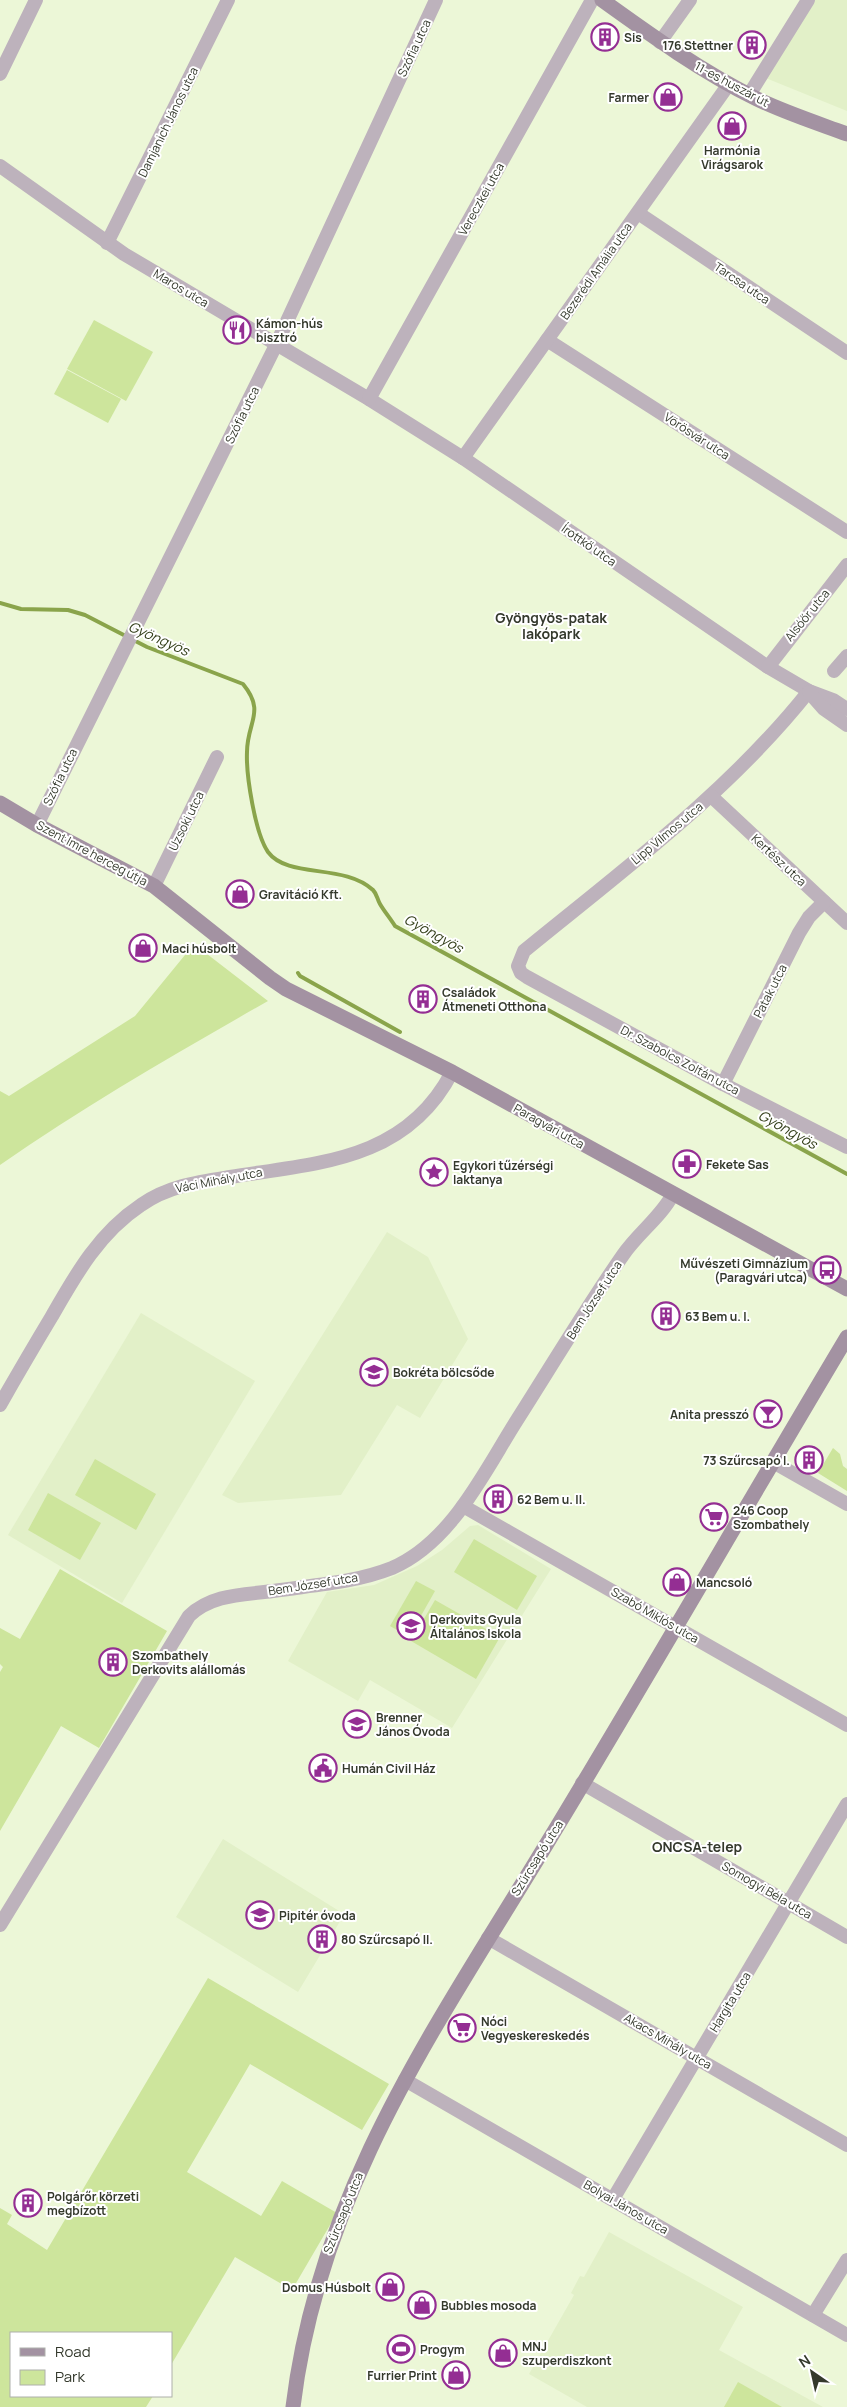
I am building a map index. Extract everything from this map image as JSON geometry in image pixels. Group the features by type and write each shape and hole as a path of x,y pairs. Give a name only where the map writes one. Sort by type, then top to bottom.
{"street":[{"path":"0,74 36,0"},
{"name":"Damjanich János utca","path":"107,243 228,0"},
{"name":"Szófia utca","path":"37,825 276,345 436,0"},
{"name":"Vereczkei utca","path":"369,399 592,0"},
{"name":"11-es huszár út","path":"602,0 660,42 729,84 750,95 847,134"},
{"path":"660,42 690,0"},
{"path":"750,95 808,0"},
{"name":"Bezerédi Amália utca","path":"463,458 729,84"},
{"name":"Maros utca","path":"0,166 107,243 369,399"},
{"name":"Tarcsa utca","path":"638,213 847,353"},
{"name":"Vörösvár utca","path":"547,340 847,532"},
{"name":"Írottkő utca","path":"369,399 463,458 768,667 808,691"},
{"name":"Alsóőr utca","path":"768,667 847,565"},
{"path":"834,671 847,656"},
{"path":"808,691 847,708"},
{"path":"808,691 824,709 847,725"},
{"name":"Lipp Vilmos utca","path":"518,966 524,952 711,796 792,713 808,691"},
{"name":"Uzsoki utca","path":"154,886 218,757"},
{"name":"Kertész utca","path":"711,796 847,923"},
{"name":"Szent Imre herceg útja","path":"0,803 37,825 154,886 251,964"},
{"name":"Patak utca","path":"723,1084 799,933 809,917 824,902"},
{"name":"Paragvári utca","path":"251,964 286,989 452,1072 847,1289"},
{"name":"Dr. Szabolcs Zoltán utca","path":"518,966 527,978 723,1084 847,1147"},
{"name":"Váci Mihály utca","path":"0,1405 82,1264 109,1231 125,1216 159,1194 188,1184 314,1164 363,1151 387,1141 408,1128 426,1112 441,1094 452,1072"},
{"name":"Bem József utca","path":"0,1925 180,1630 195,1610 204,1604 224,1597 349,1580 392,1568 422,1549 450,1522 463,1506 623,1254 665,1207 673,1194"},
{"name":"Szűrcsapó utca","path":"293,2407 308,2320 326,2256 366,2156 406,2080 488,1938 847,1337"},
{"path":"773,1462 847,1504"},
{"name":"Szabó Miklós utca","path":"463,1506 847,1725"},
{"name":"Somogyi Béla utca","path":"582,1783 847,1937"},
{"name":"Hargita utca","path":"612,2199 847,1804"},
{"name":"Akacs Mihály utca","path":"488,1938 847,2145"},
{"name":"Bolyai János utca","path":"406,2080 847,2335"},
{"path":"813,2315 847,2260"}],"shaded area":[{"path":"804,0 847,0 847,111 758,75"},
{"name":"Bokréta bölcsőde","path":"387,1232 428,1257 468,1339 420,1418 397,1405 341,1495 238,1503 222,1495"},
{"path":"141,1313 255,1381 122,1603 8,1535"},
{"name":"Derkovits Gyula Általános Iskola","path":"478,1525 551,1569 452,1728 370,1680 358,1701 288,1661 327,1592 374,1585 417,1566 442,1550 470,1526"},
{"name":"Pipitér óvoda","path":"223,1839 344,1914 331,1937 319,1931 314,1940 325,1947 298,1992 176,1917"},
{"path":"609,2232 743,2307 719,2350 823,2407 587,2407 529,2374 574,2295 571,2293 580,2276 584,2277"}],"green space":[{"path":"94,320 153,352 126,401 67,369"},
{"path":"67,370 121,399 108,423 54,394"},
{"path":"194,944 268,1001 99,1100 0,1165 0,1091 9,1096 135,1016"},
{"path":"833,1448 840,1454 843,1466 847,1469 847,1491 818,1473"},
{"path":"95,1459 156,1494 136,1530 75,1495"},
{"path":"48,1493 101,1523 80,1560 28,1530"},
{"path":"474,1539 537,1576 517,1610 454,1572"},
{"path":"60,1569 167,1631 99,1748 61,1726 0,1831 0,1672 3,1667 0,1664 0,1628 20,1639"},
{"path":"416,1581 435,1591 409,1637 390,1626"},
{"path":"435,1600 500,1637 476,1679 411,1641"},
{"path":"208,1978 389,2084 362,2130 250,2064 187,2172 261,2216 282,2181 337,2213 292,2290 235,2257 172,2363 172,2332 10,2332 10,2397 152,2397 146,2407 0,2407 0,2208 12,2215 7,2224 47,2250"},
{"path":"738,2382 782,2407 724,2407"}],"waterway":[{"name":"Gyöngyös","path":"0,603 21,609 68,610 85,615 147,647 243,684 250,694 254,710 247,752 252,804 263,843 268,852 277,860 289,866 347,876 361,882 373,890 395,926 847,1174"},
{"path":"298,973 300,976 400,1032"}],"place":[{"name":"Sis","path":"605,37"},
{"name":"176 Stettner","path":"752,45"},
{"name":"Farmer","path":"668,97"},
{"name":"Harmónia Virágsarok","path":"732,126"},
{"name":"Kámon-hús bisztró","path":"237,330"},
{"name":"Gravitáció Kft.","path":"240,894"},
{"name":"Maci húsbolt","path":"143,948"},
{"name":"Családok Átmeneti Otthona","path":"423,999"},
{"name":"Fekete Sas","path":"687,1164"},
{"name":"Egykori tűzérségi laktanya","path":"434,1172"},
{"name":"Művészeti Gimnázium (Paragvári utca)","path":"827,1270"},
{"name":"63 Bem u. I.","path":"666,1316"},
{"name":"Bokréta bölcsőde","path":"374,1372"},
{"name":"Anita presszó","path":"768,1414"},
{"name":"73 Szűrcsapó I.","path":"809,1460"},
{"name":"62 Bem u. II.","path":"498,1499"},
{"name":"246 Coop Szombathely","path":"714,1517"},
{"name":"Mancsoló","path":"677,1582"},
{"name":"Derkovits Gyula Általános Iskola","path":"411,1626"},
{"name":"Szombathely Derkovits alállomás","path":"113,1662"},
{"name":"Brenner János Óvoda","path":"357,1724"},
{"name":"Humán Civil Ház","path":"323,1768"},
{"name":"Pipitér óvoda","path":"260,1915"},
{"name":"80 Szűrcsapó II.","path":"322,1939"},
{"name":"Nóci Vegyeskereskedés","path":"462,2028"},
{"name":"Polgárőr körzeti megbízott","path":"28,2203"},
{"name":"Domus Húsbolt","path":"390,2287"},
{"name":"Bubbles mosoda","path":"422,2305"},
{"name":"Progym","path":"401,2349"},
{"name":"MNJ szuperdiszkont","path":"503,2353"},
{"name":"Furrier Print","path":"456,2375"}],"district":[{"name":"Gyöngyös-patak lakópark","path":"551,626"},
{"name":"ONCSA-telep","path":"697,1846"}]}
